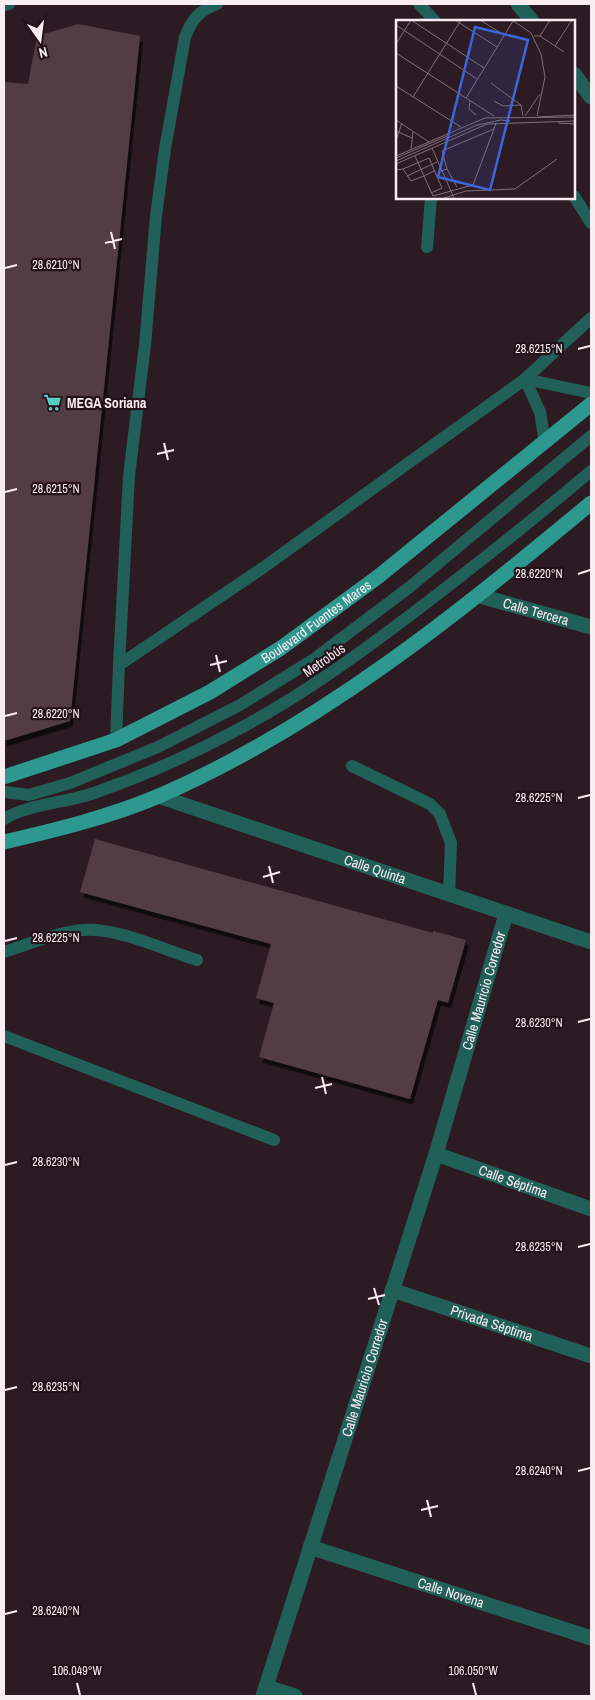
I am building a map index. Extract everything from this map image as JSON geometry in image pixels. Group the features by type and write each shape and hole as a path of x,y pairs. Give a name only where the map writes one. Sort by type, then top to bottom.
{"main road":[{"name":"Boulevard Fuentes Mares","path":"4,777 116,740 210,692 281,648 379,576 591,404"},
{"path":"4,842 84,823 158,796 242,756 297,724 353,687 480,596 591,503"}],"street":[{"path":"518,4 531,20"},
{"path":"575,75 591,97"},
{"name":"Calle Tercera","path":"480,596 591,627"},
{"name":"Calle Quinta","path":"158,796 449,896 591,942"},
{"name":"Calle Mauricio Corredor","path":"264,1692 436,1154 506,914"},
{"name":"Calle Séptima","path":"436,1154 591,1209"},
{"name":"Privada Séptima","path":"392,1290 591,1356"},
{"name":"Calle Novena","path":"310,1547 591,1638"},
{"path":"264,1692 295,1696"}],"lane":[{"path":"4,5 9,4"},
{"path":"116,740 129,476 145,345 156,216 165,149 185,37 191,22 201,10 217,4"},
{"path":"419,4 434,20"},
{"path":"575,198 591,223"},
{"path":"428,247 431,199"},
{"path":"119,665 264,567 525,379 591,318"},
{"path":"525,379 591,393"},
{"path":"525,379 540,412 545,442"},
{"path":"4,792 29,795 70,783 158,747 248,700 314,659 411,586 591,436"},
{"name":"Metrobús","path":"4,819 37,808 92,794 166,765 236,730 301,694 368,648 591,472"},
{"path":"352,766 430,804 440,814 450,843 449,896"},
{"path":"4,952 59,934 82,930 109,931 196,960"},
{"path":"4,1036 274,1140"}],"building":[{"name":"MEGA Soriana","path":"78,24 140,36 70,721 4,741 4,82 28,84 37,36"},
{"path":"95,839 433,933 433,931 466,940 448,1003 438,1000 410,1099 259,1057 274,1003 256,998 271,944 80,892"}],"place":[{"name":"MEGA Soriana","path":"53,403"}]}
